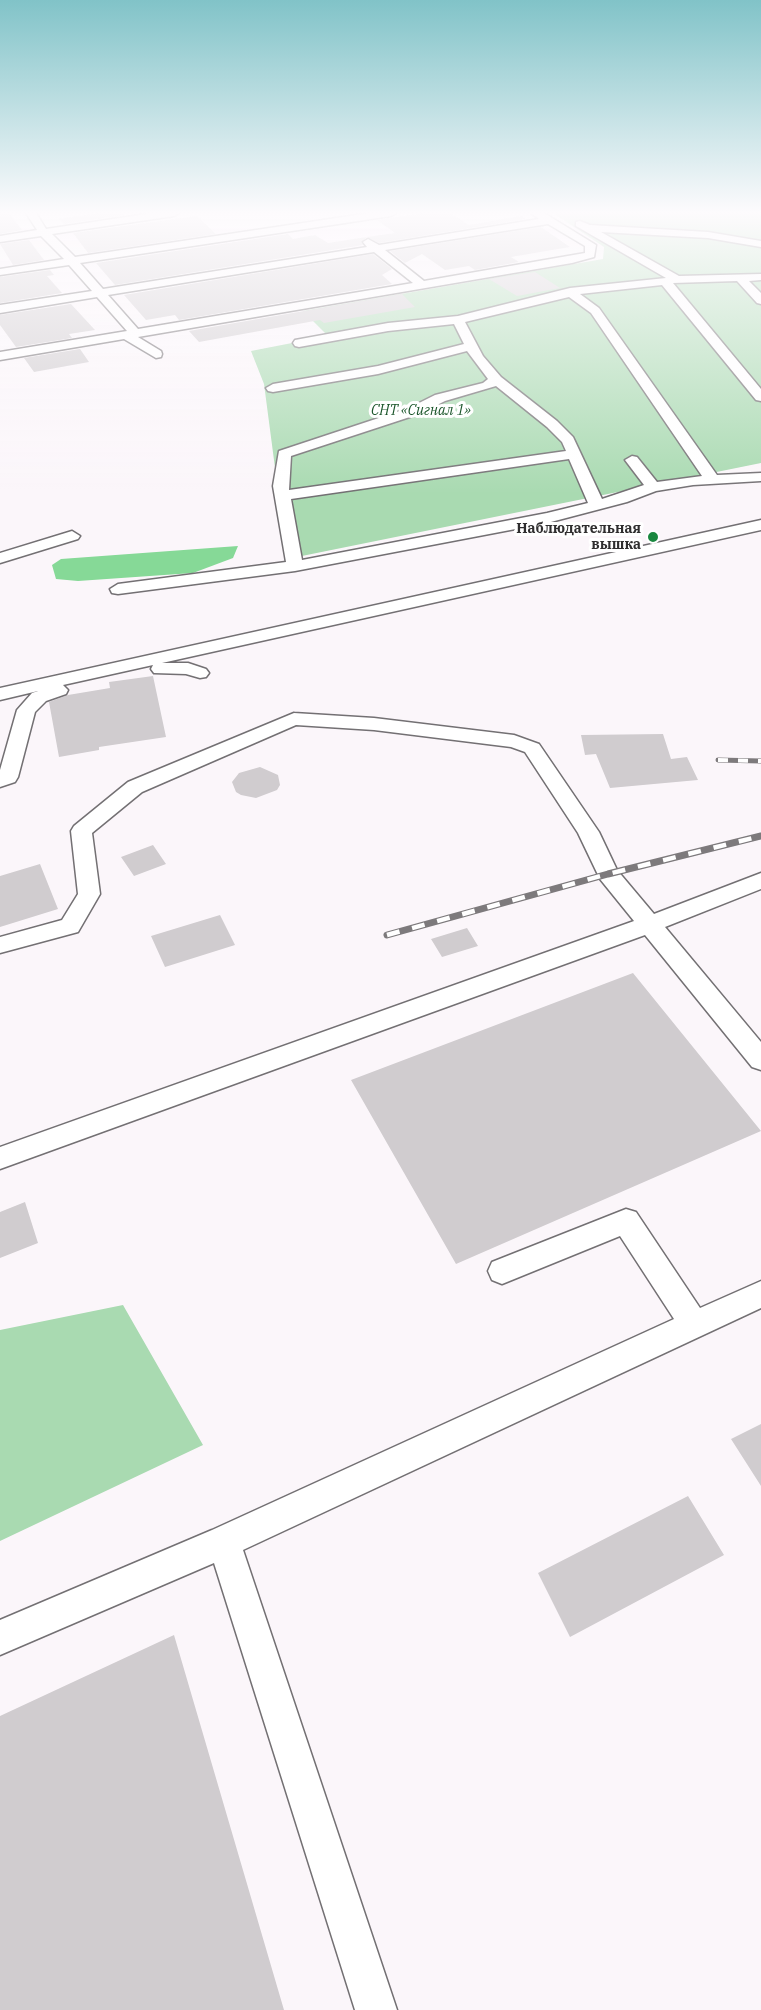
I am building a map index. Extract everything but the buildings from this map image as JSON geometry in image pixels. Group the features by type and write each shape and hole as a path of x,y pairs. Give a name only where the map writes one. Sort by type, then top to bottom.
{"street":[{"path":"110,307 131,334 156,354"},
{"path":"0,356 293,307"},
{"path":"299,343 388,327 458,320 511,307"},
{"path":"589,307 595,311 673,426 703,463 712,480"},
{"path":"685,307 761,397"},
{"path":"458,320 471,346 496,380 568,440 597,505"},
{"path":"273,388 378,370 471,346"},
{"path":"295,566 281,486 284,454 414,411 440,398 488,386 496,380"},
{"path":"282,496 574,454"},
{"path":"632,460 653,487"},
{"path":"118,589 295,566 547,518 653,487 693,481 761,477"},
{"path":"0,694 761,525"},
{"path":"0,558 72,536"},
{"path":"0,781 8,777 26,710 39,697 74,686 168,667 188,668 200,673"},
{"path":"0,945 70,926 89,894 81,831 135,787 294,719 386,725 514,741 532,748 588,832 608,874 761,1060"},
{"path":"0,1158 648,925 761,881"},
{"path":"502,1271 626,1221 694,1324"},
{"path":"0,1638 224,1542 761,1294"},
{"path":"224,1542 376,2010"}],"green space":[{"name":"СНТ «Сигнал 1»","path":"327,307 761,307 761,463 287,559 264,384 251,351 328,336 303,311"},
{"path":"123,1305 203,1445 0,1541 0,1330"}],"shaded area":[{"path":"238,546 233,558 193,573 78,581 56,579 52,565 61,559"}],"railway":[{"path":"718,760 761,761"},
{"path":"387,935 608,874 761,836"}],"place":[{"name":"Наблюдательная вышка","path":"653,537"}]}
